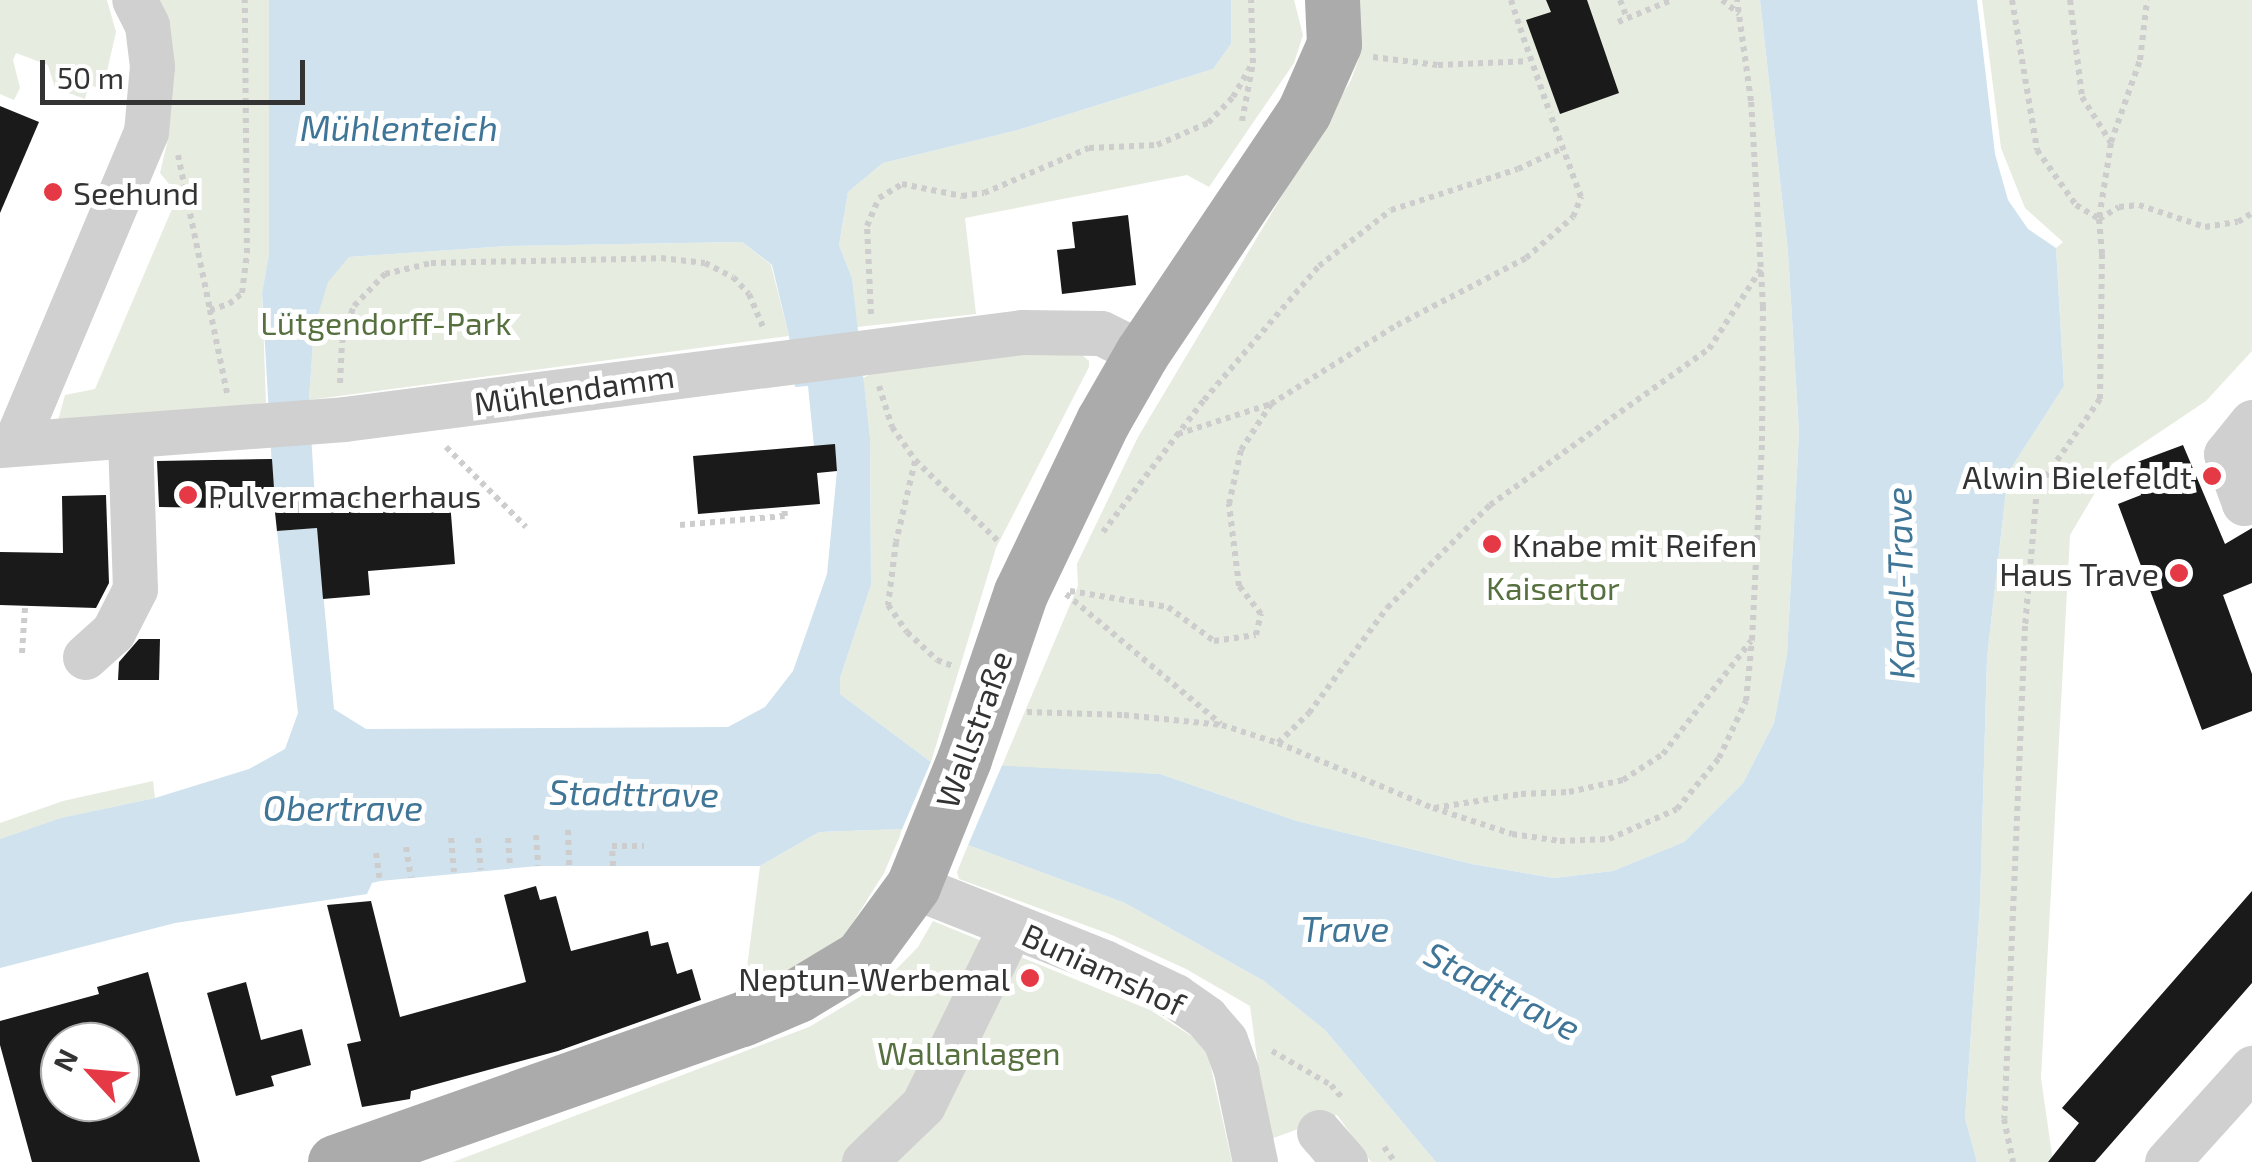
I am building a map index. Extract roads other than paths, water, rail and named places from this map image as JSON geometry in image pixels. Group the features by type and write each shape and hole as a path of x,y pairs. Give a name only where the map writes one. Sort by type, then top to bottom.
{"main road":[{"name":"Wallstraße","path":"336,1162 635,1058 798,995 861,958 922,865 1022,592 1102,422 1142,354 1304,112 1334,44 1332,0"}],"street":[{"path":"8,443 146,132 152,66 146,26 134,0"},
{"name":"Mühlendamm","path":"8,443 130,438 330,420 866,349 1080,330 1101,333 1142,354"},
{"path":"2252,422 2226,454 2244,503 2252,494"},
{"path":"85,657 114,632 135,589 130,438"},
{"name":"Buniamshof","path":"922,865 1010,926 1104,962 1175,996 1206,1018 1224,1040 1236,1071 1255,1162"},
{"path":"864,1162 923,1106 1010,926"},
{"path":"2167,1162 2252,1068"}],"water":[{"path":"269,0 1231,0 1231,44 1213,69 1018,130 883,163 848,192 839,245 852,278 870,437 871,585 840,678 840,694 931,762 1160,774 1297,821 1472,864 1554,878 1613,871 1684,842 1743,783 1774,723 1787,654 1799,433 1788,252 1760,0 1977,0 1995,154 2008,200 2028,229 2056,248 2064,386 2008,473 1987,658 1980,904 1965,1118 1977,1162 1436,1162 1325,1030 1264,981 1125,903 968,845 903,829 819,832 760,866 538,866 380,881 372,883 367,894 175,923 0,968 0,839 61,818 155,798 249,769 285,749 298,713 277,531 317,528 334,709 366,729 728,727 765,707 793,671 827,574 837,471 835,445 814,446 808,386 795,387 789,336 772,265 742,242 508,246 349,257 328,282 314,328 309,400 315,500 274,503 262,293 269,255"}],"place":[{"name":"Seehund","path":"53,192"},
{"name":"Alwin Bielefeldt","path":"2212,476"},
{"name":"Pulvermacherhaus","path":"188,495"},
{"name":"Knabe mit Reifen","path":"1492,544"},
{"name":"Haus Trave","path":"2179,573"},
{"name":"Neptun-Werbemal","path":"1030,978"}],"water label":[{"name":"Mühlenteich","path":"399,127"},
{"name":"Kanal-Trave","path":"1899,583"},
{"name":"Stadttrave","path":"634,792"},
{"name":"Obertrave","path":"343,807"},
{"name":"Trave","path":"1345,928"},
{"name":"Stadttrave","path":"1503,990"}],"park label":[{"name":"Lütgendorff-Park","path":"386,322"},
{"name":"Kaisertor","path":"1553,587"},
{"name":"Wallanlagen","path":"969,1052"}]}
